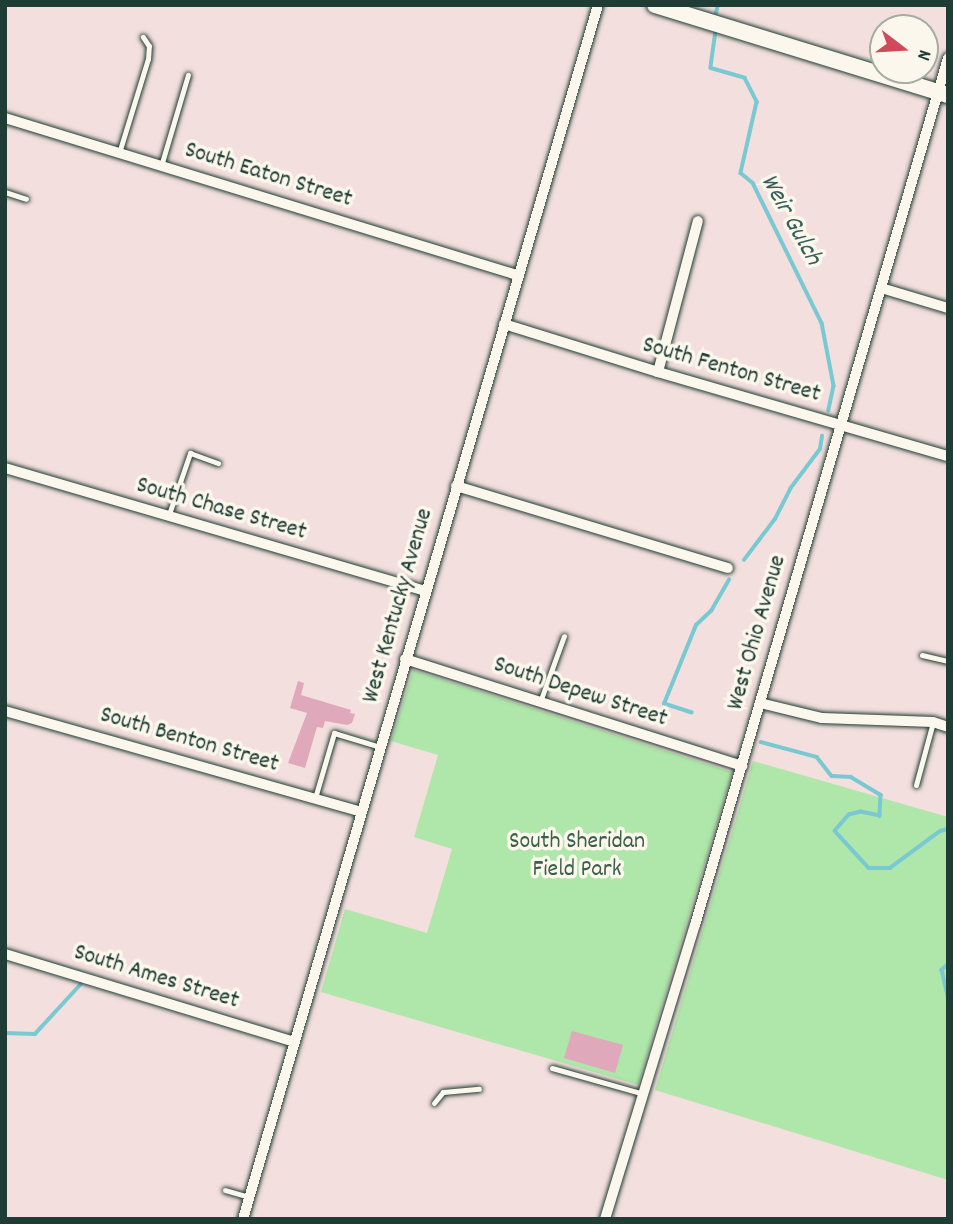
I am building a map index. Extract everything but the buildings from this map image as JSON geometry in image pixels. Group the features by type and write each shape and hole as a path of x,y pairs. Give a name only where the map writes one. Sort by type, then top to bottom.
{"street":[{"name":"West Kentucky Avenue","path":"243,1219 598,5"},
{"path":"655,5 943,94"},
{"name":"West Ohio Avenue","path":"605,1219 742,766 881,288 943,94 948,58"},
{"name":"South Eaton Street","path":"5,118 517,275"},
{"path":"658,372 698,221"},
{"path":"881,288 948,308"},
{"name":"South Fenton Street","path":"504,324 658,372 948,456"},
{"name":"South Chase Street","path":"5,468 426,591"},
{"path":"456,486 727,568"},
{"name":"South Depew Street","path":"405,659 742,766"},
{"path":"760,703 822,718 933,722 947,725"},
{"name":"South Benton Street","path":"5,711 361,812"},
{"name":"South Ames Street","path":"5,954 294,1042"}],"lane":[{"path":"120,153 148,58 149,46 143,37"},
{"path":"161,166 188,75"},
{"path":"5,192 26,199"},
{"path":"168,517 190,453 218,463"},
{"path":"540,702 564,636"},
{"path":"922,655 948,661"},
{"path":"916,785 933,722"},
{"path":"314,799 334,733 380,747"},
{"path":"552,1068 643,1094"},
{"path":"434,1103 443,1092 479,1089"},
{"path":"225,1190 249,1197"}],"green space":[{"name":"South Sheridan Field Park","path":"413,670 732,772 638,1085 321,992 345,909 427,933 452,849 414,837 438,755 391,741"},
{"name":"South Sheridan Field Park","path":"753,761 948,817 948,1180 655,1090"}],"waterway":[{"name":"Weir Gulch","path":"716,13 718,5"},
{"name":"Weir Gulch","path":"716,31 711,68 745,78 757,102 741,173 753,183 822,323 834,386 829,410"},
{"name":"Weir Gulch","path":"744,560 775,519 790,489 820,449 822,436"},
{"name":"Weir Gulch","path":"692,713 664,704 696,625 711,611 729,580"},
{"name":"Weir Gulch","path":"761,742 817,757 832,776 851,777 881,795 880,816 861,812 849,815 835,831 869,868 890,868 940,831 948,829"},
{"name":"Weir Gulch","path":"948,965 942,970 948,997"},
{"path":"5,1033 35,1034 80,985"}]}
